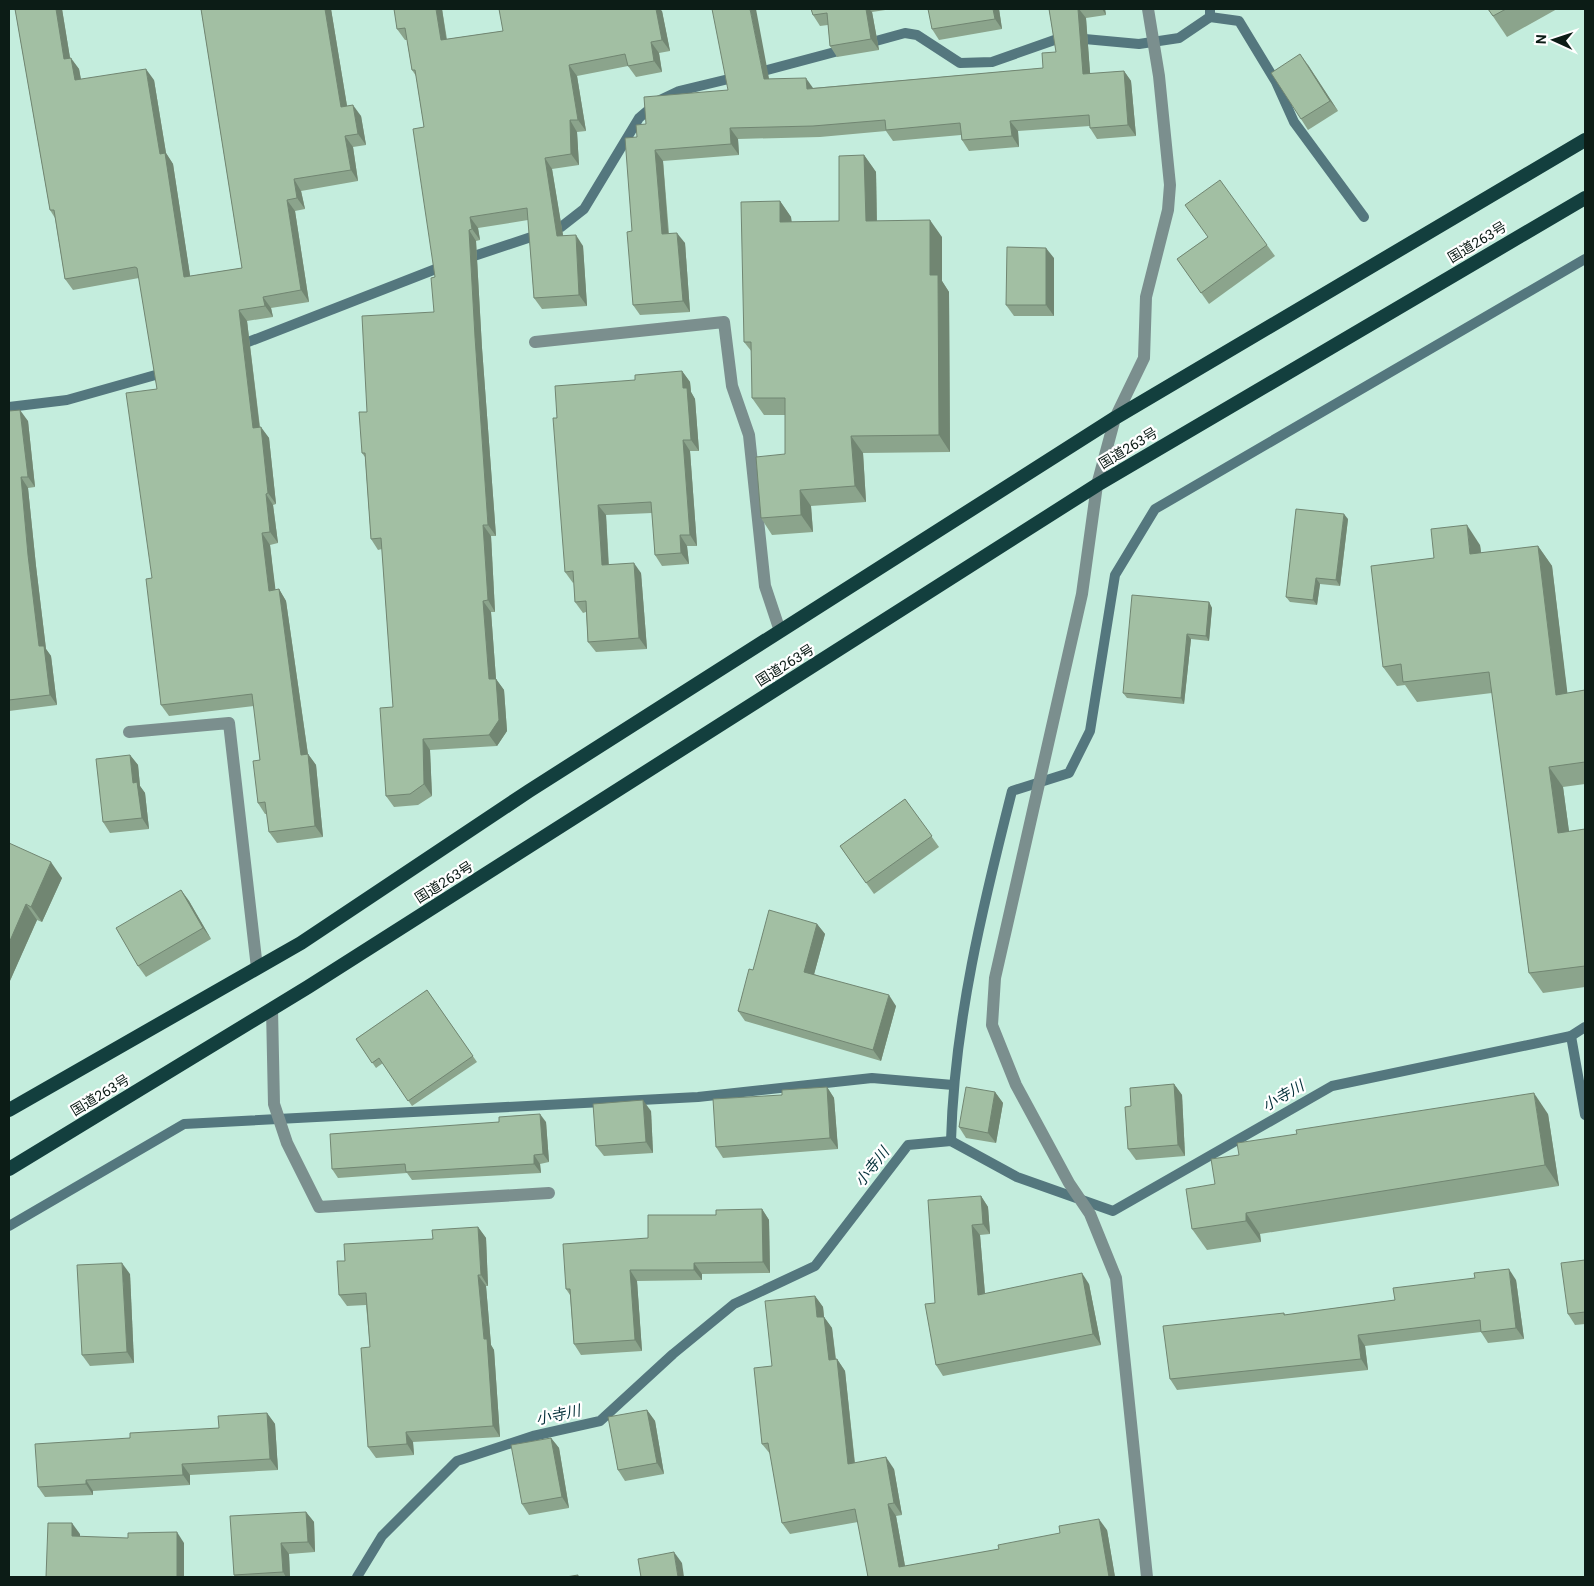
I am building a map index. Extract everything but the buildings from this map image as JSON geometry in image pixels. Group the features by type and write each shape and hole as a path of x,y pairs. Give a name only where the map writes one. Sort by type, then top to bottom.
{"highway":[{"name":"国道263号","path":"9,1110 301,943 529,791 1116,418 1585,140"},
{"name":"国道263号","path":"9,1168 272,1010 1097,485 1585,198"}],"street":[{"path":"1147,1577 1116,1278 1090,1214 1069,1183 1016,1086 992,1024 994,978 1082,594 1097,485 1116,418 1144,358 1146,297 1168,210 1170,185 1159,76 1148,9"},
{"path":"535,342 724,322 732,386 750,435 765,586 780,631"},
{"path":"129,732 229,723 257,968"},
{"path":"272,1010 274,1104 287,1143 319,1207 549,1193"}],"waterway":[{"path":"865,44 905,33 917,35 960,63 992,62 1063,37 1139,44 1179,38 1210,17 1210,9"},
{"path":"1210,17 1239,21 1276,82 1294,122 1364,217"},
{"path":"756,73 846,49"},
{"path":"465,259 561,227 584,209 639,118 660,100 679,91 737,77"},
{"path":"951,1141 953,1097 964,1008 981,921 1012,791 1069,773 1090,731 1115,575 1155,509 1585,259"},
{"path":"238,346 446,265"},
{"path":"9,407 67,400 166,372"},
{"name":"小寺川","path":"357,1577 382,1536 457,1461 533,1436 600,1421 673,1354 734,1304 815,1266 908,1145 951,1141 1017,1177 1113,1211 1332,1086 1571,1036 1585,1027"},
{"path":"1571,1036 1585,1115"},
{"path":"9,1226 184,1124 698,1097 872,1078 953,1085"}]}
